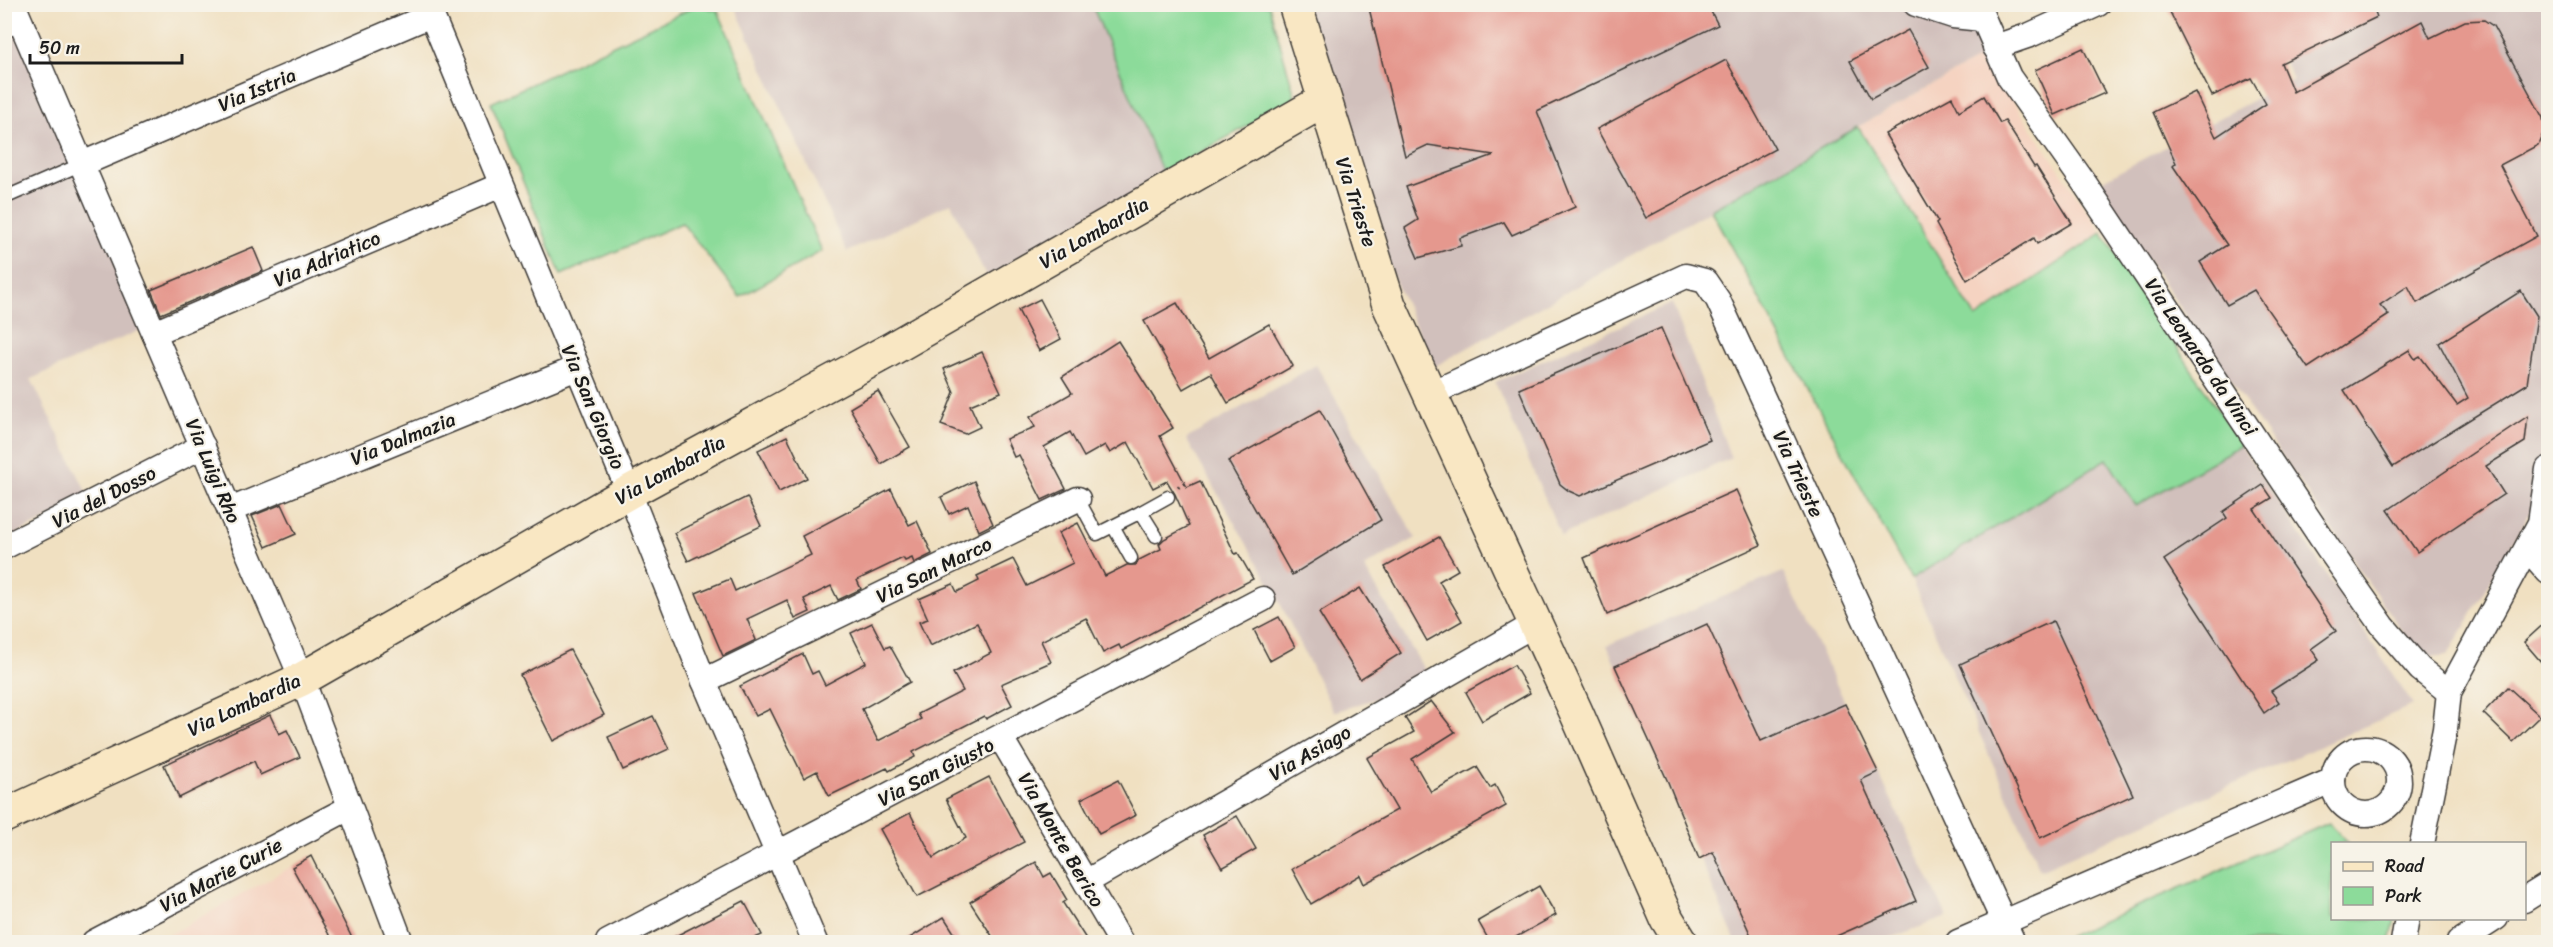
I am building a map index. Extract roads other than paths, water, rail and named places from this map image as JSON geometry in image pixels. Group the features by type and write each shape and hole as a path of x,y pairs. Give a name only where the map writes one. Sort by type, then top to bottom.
{"street":[{"name":"Via Trieste","path":"1295,4 1323,101 1389,305 1667,919 1681,942"},
{"path":"1916,4 1953,16 1979,12"},
{"path":"1995,47 2030,35 2098,4"},
{"name":"Via Istria","path":"82,164 429,10"},
{"name":"Via San Giorgio","path":"429,10 629,492 704,681 815,942"},
{"name":"Via Leonardo da Vinci","path":"1979,12 2009,77 2092,194 2383,626 2420,669 2449,692"},
{"name":"Via Luigi Rho","path":"13,20 82,164 302,679 401,942"},
{"name":"Via Lombardia","path":"4,816 302,679 629,492 888,351 1323,101"},
{"name":"Via Adriatico","path":"154,333 501,185"},
{"name":"Via Trieste","path":"1430,394 1686,276 1705,281 1718,300 2009,932"},
{"name":"Via Dalmazia","path":"230,510 577,368"},
{"name":"Via del Dosso","path":"4,547 202,446"},
{"path":"2422,842 2445,729 2449,692 2540,523 2548,469"},
{"name":"Via San Marco","path":"704,681 1078,499"},
{"path":"2528,549 2548,572"},
{"name":"Via San Giusto","path":"608,942 1263,599"},
{"name":"Via Asiago","path":"1086,882 1535,624"},
{"name":"Via Monte Berico","path":"1001,738 1121,942"},
{"path":"1958,942 2009,932 2333,780"},
{"name":"Via Marie Curie","path":"94,942 349,808"},
{"path":"2526,899 2548,885"},
{"path":"2459,942 2493,920"}],"lane":[{"path":"4,198 82,164"},
{"path":"1131,558 1113,526 1168,498"},
{"name":"Via San Marco","path":"1078,499 1097,534 1113,526"},
{"path":"1142,512 1156,536"}]}
